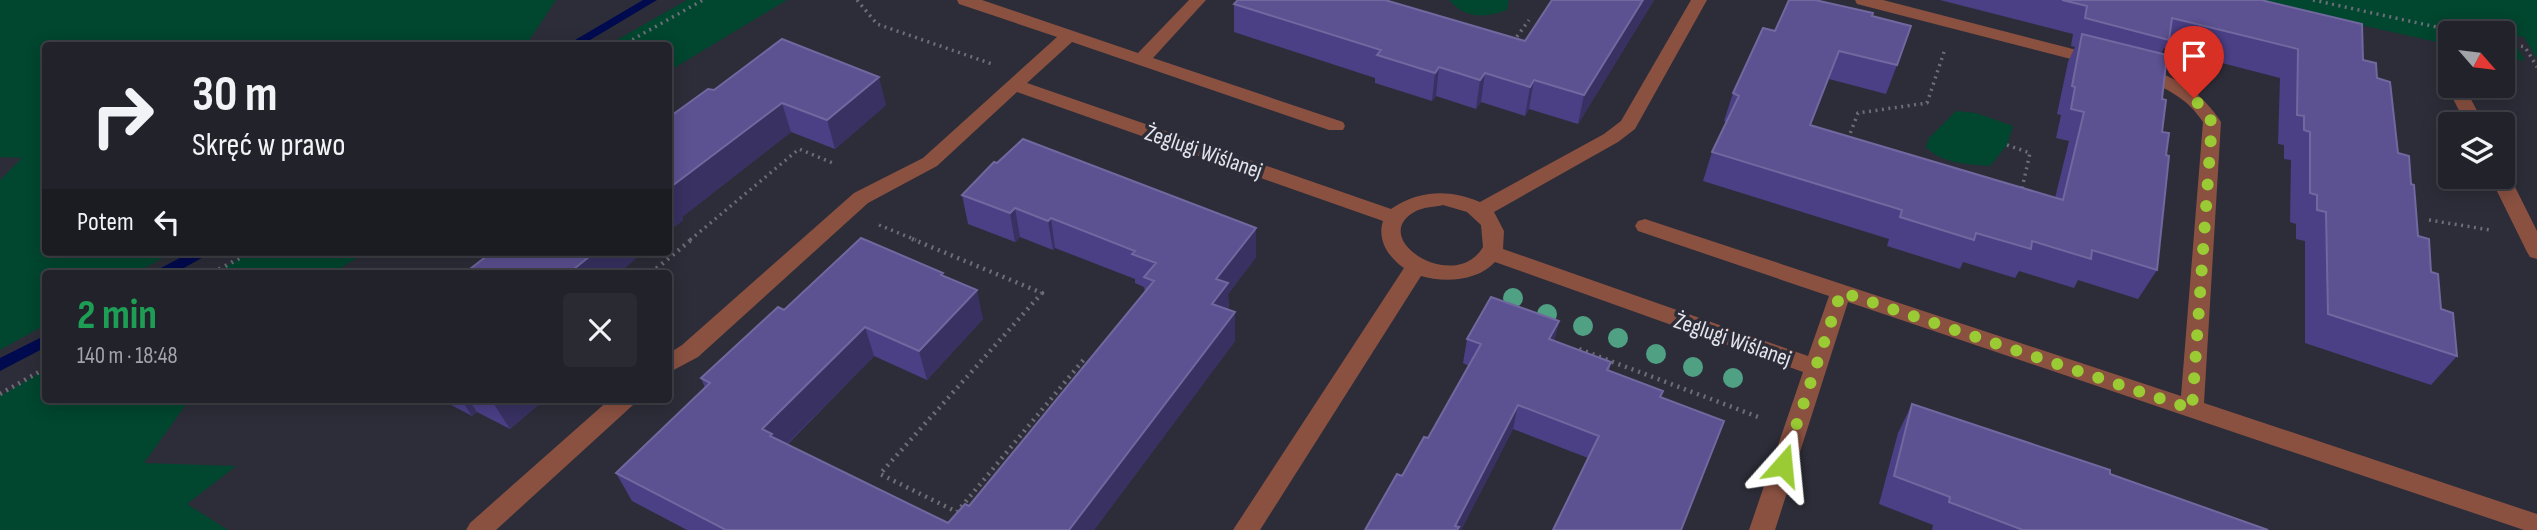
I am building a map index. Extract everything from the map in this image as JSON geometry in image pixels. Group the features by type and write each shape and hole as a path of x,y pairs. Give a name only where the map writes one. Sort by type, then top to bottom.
{"street":[{"path":"965,0 1336,126"},
{"path":"1141,60 1198,0"},
{"path":"1480,211 1611,138 1628,125 1699,0"},
{"path":"1863,0 2160,78 2179,87 2205,110 2212,122 2192,409"},
{"path":"672,362 690,351 861,198 930,162 1069,35"},
{"name":"Żeglugi Wiślanej","path":"1015,85 1393,217"},
{"path":"2507,189 2533,245"},
{"path":"1432,199 1463,202 1480,211 1492,224 1496,239 1492,253 1477,265 1456,272 1416,267 1394,250 1388,233 1393,217 1405,206 1432,199"},
{"path":"1645,226 2537,524"},
{"name":"Żeglugi Wiślanej","path":"1492,253 1815,368"},
{"path":"1245,530 1416,267"},
{"path":"1762,530 1841,292"},
{"path":"479,530 621,403"}],"path":[{"path":"628,42 703,0"},
{"path":"857,0 877,24 993,64"},
{"path":"2313,0 2438,27"},
{"path":"1510,46 1529,20"},
{"path":"2515,45 2525,47 2537,67"},
{"path":"1846,146 1858,113 1927,103 1946,46"},
{"path":"2007,145 2030,153 2020,198"},
{"path":"672,255 799,149 833,163"},
{"path":"2429,220 2533,245"},
{"path":"878,225 1042,293 880,474 957,512 1085,358"},
{"path":"218,270 243,256"},
{"path":"655,270 671,256"},
{"path":"1571,358 1576,348 1769,421"},
{"path":"0,394 42,370"}],"green space":[{"path":"0,0 556,0 528,42 42,42 42,256 166,256 141,270 42,270 42,327 0,350 0,180 22,158 0,157"},
{"path":"687,0 787,0 672,69 672,42 613,42"},
{"path":"1449,0 1509,0 1507,10 1476,15 1462,11"},
{"path":"2249,0 2537,0 2537,59 2524,37 2515,36 2515,21 2438,21 2438,42"},
{"path":"2515,44 2525,61 2515,59"},
{"path":"1956,111 1976,113 2013,126 2007,145 1990,166 1947,160 1926,147 1929,138"},
{"path":"243,256 360,256 337,270 219,270"},
{"path":"42,372 42,403 187,403 144,463 236,466 187,504 228,530 0,530 0,396"}],"building":[{"path":"1238,0 1385,0 1525,41 1552,0 1643,0 1584,95 1534,80 1530,87 1485,73 1480,80 1439,67 1435,73 1377,55 1381,50 1234,4"},
{"path":"1789,0 1815,0 1873,13 1872,16 1911,26 1897,65 1839,51 1810,125 2063,200 2084,112 2071,109 2075,87 2072,86 2082,34 2167,55 2162,99 2166,100 2162,132 2169,133 2166,155 2169,156 2157,270 2092,250 2091,259 2032,241 2031,249 1976,233 1974,240 1900,217 1902,210 1712,152 1739,96 1733,93 1763,28 1775,31"},
{"path":"2062,0 2261,0 2362,24 2363,60 2376,63 2377,78 2390,82 2398,153 2409,156 2418,236 2429,239 2431,272 2438,274 2441,309 2453,313 2457,356 2328,314 2326,212 2317,210 2317,195 2310,193 2310,132 2304,130 2304,116 2297,115 2298,49 2172,18 2169,40 2085,18 2087,6"},
{"path":"782,39 879,77 827,120 782,103 672,186 672,115 708,89 714,90"},
{"path":"1023,139 1256,228 1216,279 1228,283 1212,304 1235,312 1069,530 726,530 616,473 710,383 701,378 778,307 784,310 861,238 977,290 919,351 865,327 762,429 772,434 770,436 948,523 965,504 969,506 1154,281 1144,277 1156,263 1132,254 1135,251 1051,218 1048,221 1015,208 1010,213 962,195 994,162 997,163"},
{"path":"487,256 590,256 573,270 470,269"},
{"path":"1491,297 1559,321 1549,339 1611,362 1607,370 1663,391 1660,397 1724,421 1681,530 1553,530 1599,436 1518,405 1455,526 1459,527 1457,530 1365,530 1397,474 1402,476 1424,437 1428,438 1481,344 1467,339"},
{"path":"1912,404 2110,470 2110,474 2268,530 2023,530 1949,502 1950,497 1894,476"}],"waterway":[{"path":"578,42 651,0"},
{"path":"169,270 195,256"},
{"path":"0,365 42,342"}],"route":[{"path":"1783,465 1841,292 2192,409 2212,122 2194,98"}]}
